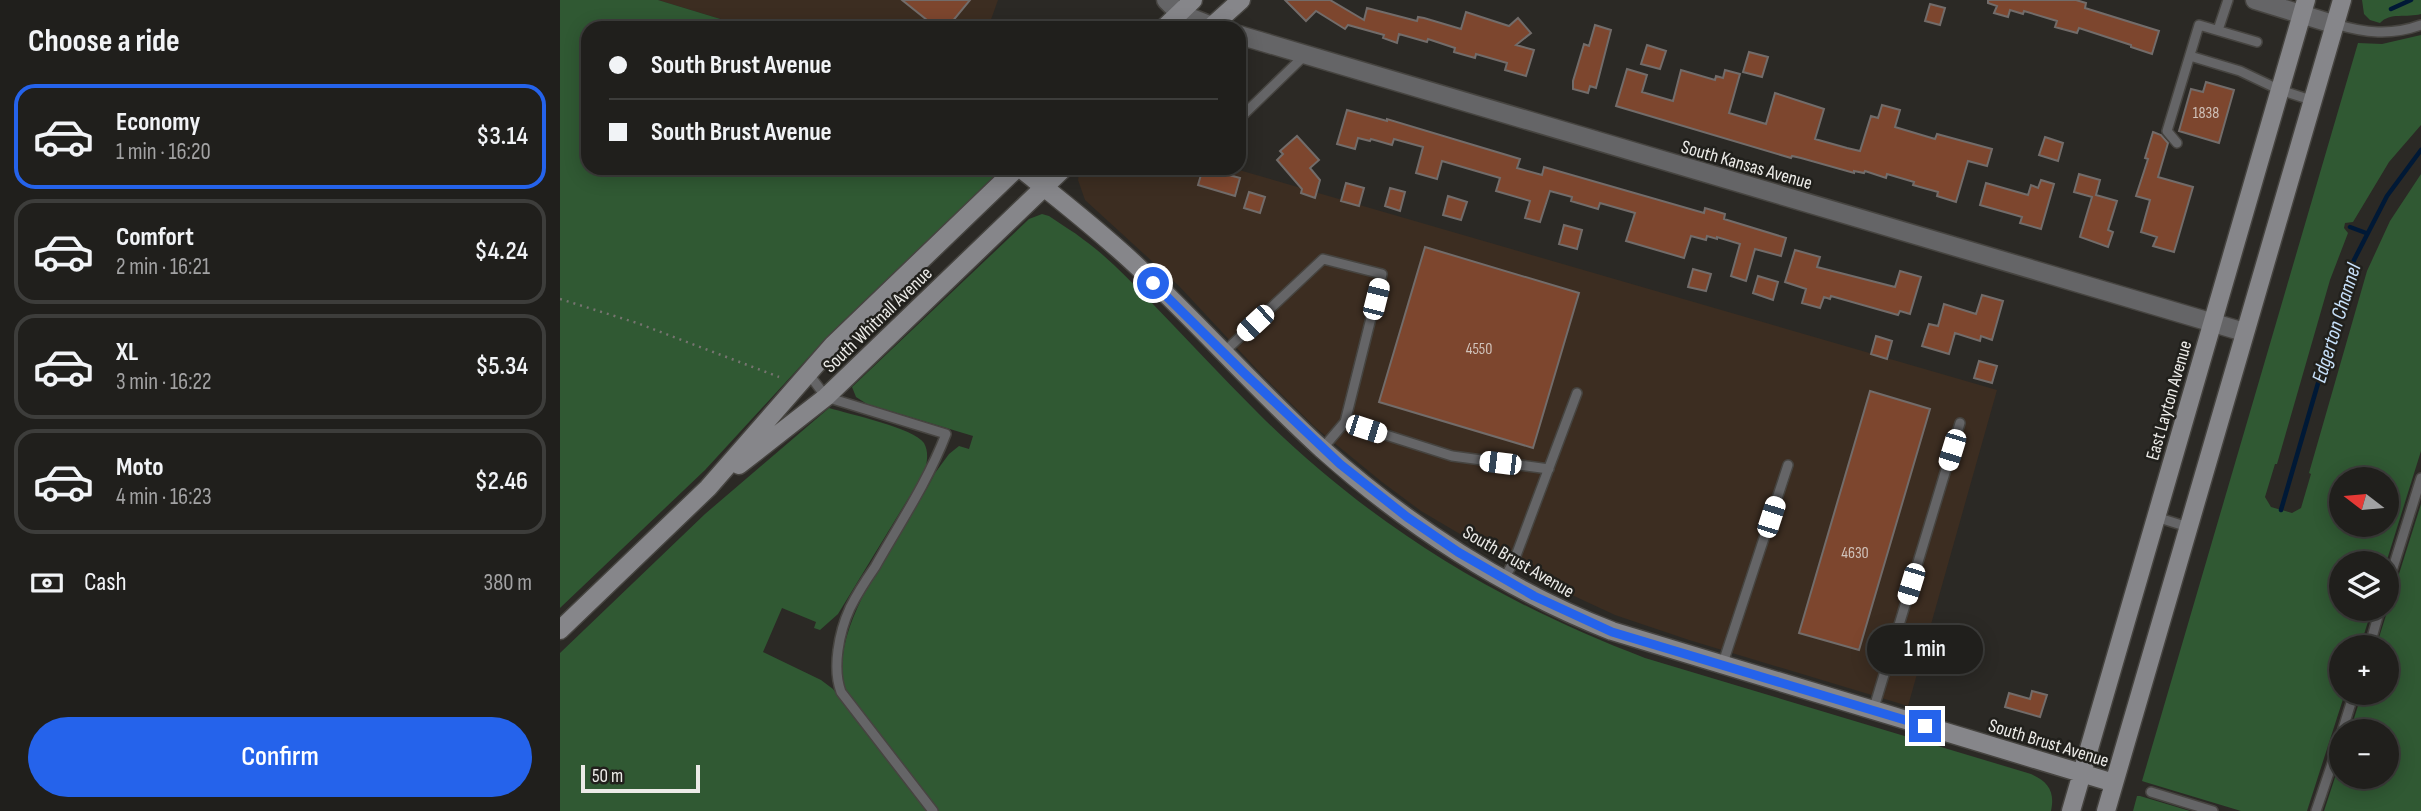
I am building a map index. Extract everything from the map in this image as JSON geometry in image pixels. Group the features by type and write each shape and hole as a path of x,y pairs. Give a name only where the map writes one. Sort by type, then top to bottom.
{"street":[{"path":"1166,0 1179,13 1198,21"},
{"path":"1171,21 1193,0"},
{"path":"1219,21 1241,0"},
{"path":"2255,0 2304,7 2333,24"},
{"path":"2106,811 2342,0"},
{"name":"East Layton Avenue","path":"2071,811 2304,7"},
{"name":"South Kansas Avenue","path":"1246,37 2244,332"},
{"name":"South Whitnall Avenue","path":"560,630 708,488 833,345 1011,175"},
{"name":"South Brust Avenue","path":"1028,175 1139,268 1322,449 1407,517 1504,579 1612,632 2115,783"},
{"name":"South Whitnall Avenue","path":"708,488 825,397 1057,175"}],"lane":[{"path":"2218,30 2228,0"},
{"path":"2333,24 2353,30 2384,33 2404,31 2421,25"},
{"path":"2177,144 2167,131 2199,25 2257,42"},
{"path":"1246,113 1304,56"},
{"path":"2190,56 2240,71 2280,90 2311,100"},
{"path":"1224,352 1323,259 1382,274 1345,422 1322,449"},
{"path":"808,373 825,397 946,434 926,479 850,607 837,666 841,692 933,811"},
{"path":"1504,579 1514,561 1577,393"},
{"path":"1345,422 1452,456 1549,469"},
{"path":"1873,711 1960,424"},
{"path":"1722,666 1788,465"},
{"path":"2398,551 2421,478"},
{"path":"2156,517 2188,527"},
{"path":"2316,811 2329,772"},
{"path":"2151,792 2213,811"}],"path":[{"path":"560,299 637,323 779,377"}],"shaded area":[{"path":"658,0 998,0 990,21 727,21"},
{"path":"1246,172 1997,390 1908,706 1615,615 1531,576 1421,511 1316,428 1179,286 1085,200 1079,175 1246,175"}],"green space":[{"path":"560,0 658,0 727,21 581,21 581,175 996,175 831,333 705,470 560,608"},
{"path":"2362,0 2421,0 2421,14 2394,16 2380,23 2370,20 2364,14"},
{"path":"2421,35 2421,125 2389,162 2353,222 2345,223 2344,228 2348,233 2330,280 2265,497 2271,507 2292,513 2301,508 2367,271 2390,221 2421,174 2421,451 2399,521 2399,467 2329,467 2329,537 2394,537 2390,551 2329,551 2329,621 2368,621 2364,635 2329,635 2329,705 2341,705 2337,719 2329,719 2329,743 2307,811 2241,811 2142,781 2358,43 2382,44"},
{"path":"1042,214 1049,216 1110,261 1257,412 1344,490 1438,556 1487,585 1538,612 1645,658 2031,774 2049,788 2052,798 2051,811 937,811 847,693 842,668 846,640 856,610 871,580 935,473 949,454 959,446 969,449 973,436 867,404 856,397 852,387 1029,219"},
{"path":"829,408 895,427 918,437 927,450 925,471 838,614 820,630 814,628 816,622 782,608 763,652 821,680 833,689 928,811 560,811 560,653 705,514"},
{"path":"2421,504 2421,811 2324,811 2331,789 2399,789 2399,719 2354,719 2358,705 2399,705 2399,635 2380,635 2384,621 2399,621 2399,574"},
{"path":"2137,796 2140,796 2190,811 2133,811"}],"building":[{"path":"902,0 970,0 953,21 928,21"},
{"path":"1285,0 1330,0 1364,20 1367,8 1417,21 1418,17 1424,18 1461,29 1466,12 1509,26 1518,18 1531,33 1516,45 1534,50 1526,76 1505,70 1507,63 1476,54 1475,58 1454,52 1455,48 1428,39 1427,42 1399,34 1397,43 1383,38 1384,35 1348,25 1345,29 1316,11 1306,21"},
{"path":"1988,0 2076,0 2086,3 2085,8 2159,31 2152,54 2079,28 2077,33 2055,27 2057,21 2024,11 2023,14 2010,10 2008,17 1994,13 1997,6 1988,3"},
{"path":"1930,4 1945,8 1940,25 1925,21"},
{"path":"1595,25 1611,30 1596,88 1590,86 1588,93 1573,89 1573,81 1584,44 1589,46"},
{"path":"1647,45 1666,51 1660,69 1641,64"},
{"path":"1749,52 1768,57 1762,77 1743,72"},
{"path":"1627,69 1647,75 1642,92 1673,101 1681,70 1715,80 1716,76 1723,78 1725,70 1740,74 1729,113 1766,124 1775,93 1824,109 1815,139 1860,151 1871,116 1878,118 1882,105 1900,110 1895,127 1935,139 1937,134 1992,149 1987,166 1968,161 1956,202 1937,196 1938,192 1913,185 1914,182 1887,174 1886,178 1865,171 1854,173 1801,158 1791,158 1616,106"},
{"path":"2206,82 2234,90 2219,143 2179,131 2191,89 2203,92"},
{"path":"1347,110 1387,119 1520,159 1517,168 1542,175 1544,167 1704,213 1705,208 1725,214 1724,219 1786,238 1781,256 1755,249 1746,281 1731,276 1740,244 1717,237 1707,236 1706,240 1691,236 1684,258 1626,241 1635,213 1600,203 1598,209 1571,201 1572,197 1550,191 1540,222 1525,218 1530,201 1496,191 1500,178 1442,161 1437,179 1416,173 1423,147 1394,139 1392,145 1358,138 1355,149 1337,144"},
{"path":"2153,132 2161,135 2168,143 2158,177 2193,187 2174,252 2153,246 2157,237 2141,232 2150,200 2136,196"},
{"path":"1297,136 1319,160 1310,168 1320,180 1315,198 1301,193 1302,189 1277,160 1283,154 1280,151"},
{"path":"2045,137 2063,143 2058,161 2039,155"},
{"path":"2079,174 2100,180 2096,195 2117,201 2108,230 2113,232 2108,247 2080,237 2092,197 2074,192"},
{"path":"1201,175 1229,175 1240,178 1235,196 1198,185"},
{"path":"2041,180 2054,184 2041,229 2020,223 2022,217 1980,205 1986,183 2028,195 2031,185 2038,188"},
{"path":"1346,183 1364,188 1359,206 1341,201"},
{"path":"1390,188 1405,192 1400,211 1385,206"},
{"path":"1249,192 1265,197 1260,213 1244,208"},
{"path":"1448,196 1467,202 1461,220 1443,215"},
{"path":"1564,225 1582,230 1577,249 1559,244"},
{"path":"1425,247 1579,293 1533,448 1379,402"},
{"path":"1795,250 1820,257 1817,267 1895,287 1900,271 1921,277 1910,314 1900,311 1898,315 1831,296 1830,299 1824,297 1820,308 1802,303 1806,289 1785,282"},
{"path":"1693,269 1711,274 1706,291 1688,287"},
{"path":"1758,276 1778,282 1773,300 1753,293"},
{"path":"1982,295 2003,301 1992,340 1981,336 1980,341 1955,333 1949,354 1922,346 1929,324 1938,326 1944,304 1976,314"},
{"path":"1876,336 1892,341 1887,359 1871,354"},
{"path":"1979,361 1997,366 1992,383 1974,378"},
{"path":"1870,391 1930,409 1859,650 1799,633"},
{"path":"2032,691 2047,695 2040,717 2005,707 2009,693 2030,699"}],"waterway":[{"path":"2391,9 2411,0"},
{"name":"Edgerton Channel","path":"2281,510 2354,260 2387,196 2421,150"},
{"path":"2350,227 2366,233"}],"route":[{"path":"1153,283 1340,464 1407,517 1458,552 1534,596 1612,632 1925,726"}]}
